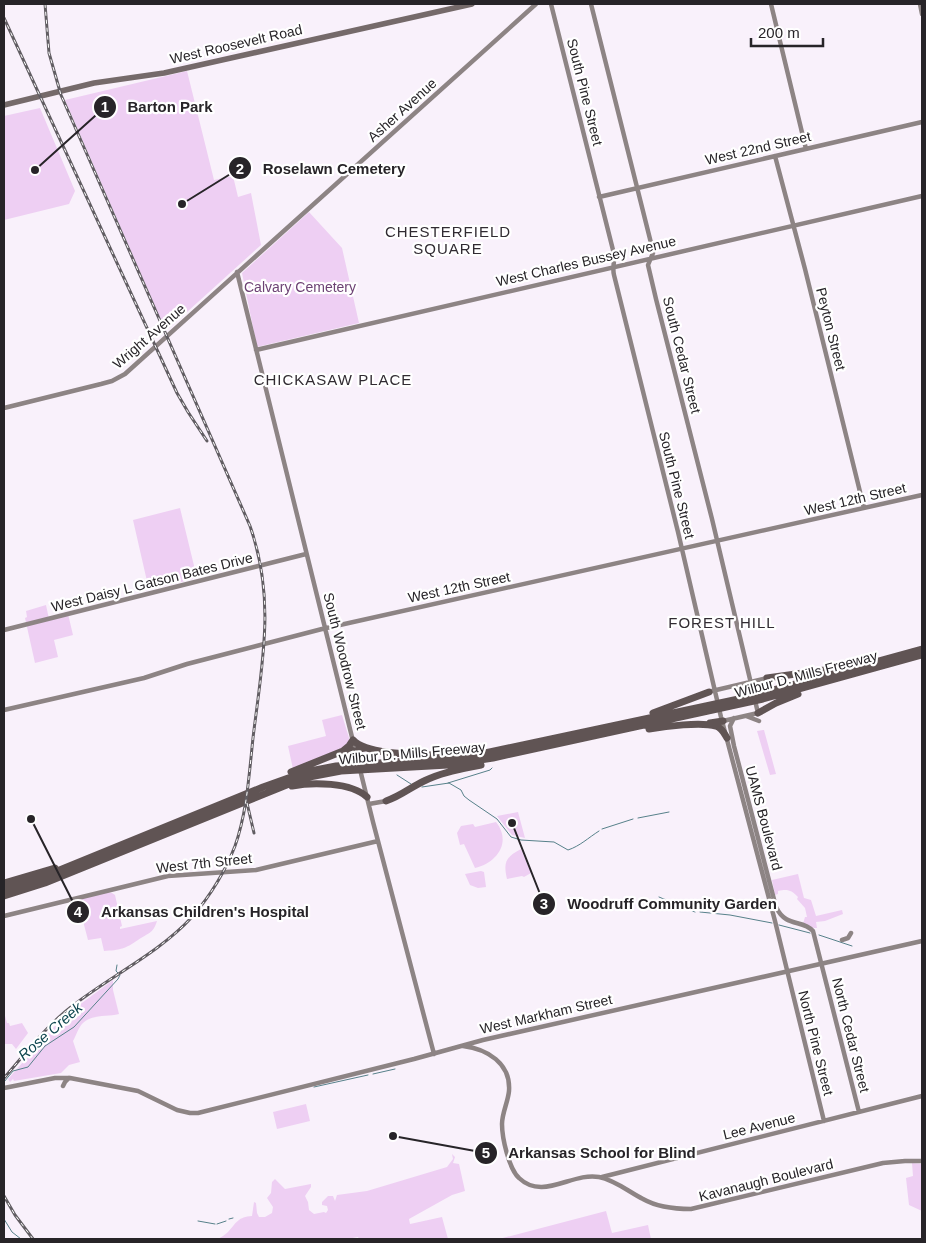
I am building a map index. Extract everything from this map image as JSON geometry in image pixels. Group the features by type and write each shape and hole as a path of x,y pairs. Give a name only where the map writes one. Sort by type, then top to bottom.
{"highway":[{"name":"Wilbur D. Mills Freeway","path":"4,898 38,886 97,858 294,775 330,766 452,758 485,753 748,697 922,649"},
{"name":"Wilbur D. Mills Freeway","path":"169,829 245,794 263,788 272,790 304,778 324,774 467,763 763,699 922,655"},
{"path":"767,678 812,673 881,661"},
{"path":"757,710 770,707 795,695 862,672"},
{"path":"581,733 666,709 712,691"},
{"path":"759,721 770,707"},
{"path":"700,725 722,719"},
{"path":"604,734 700,725 718,727 727,738"},
{"path":"263,788 343,750 353,740 365,748"},
{"path":"386,800 400,796 422,782 436,776 551,746"},
{"path":"343,750 352,750 357,753 359,749 365,748 419,754 451,755 485,753"},
{"path":"272,790 315,784 353,789 361,787 363,781"},
{"path":"353,789 368,801"},
{"name":"Wilbur D. Mills Freeway","path":"4,890 97,858"},
{"path":"4,883 84,861"}],"main road":[{"name":"West Roosevelt Road","path":"4,105 76,87 164,73 472,4"},
{"name":"Asher Avenue","path":"237,272 536,4"},
{"name":"South Pine Street","path":"551,4 614,257 612,267 682,550 712,691 717,696 786,972"},
{"name":"South Cedar Street","path":"590,4 653,253 648,265 757,710"},
{"path":"771,4 806,148"},
{"path":"920,4 922,14"},
{"name":"West 22nd Street","path":"599,198 922,122"},
{"name":"Peyton Street","path":"775,156 864,508"},
{"name":"West Charles Bussey Avenue","path":"256,350 922,196"},
{"name":"Wright Avenue","path":"4,408 112,381 130,370 237,272"},
{"name":"South Woodrow Street","path":"237,272 368,801 434,1054"},
{"name":"West 12th Street","path":"4,710 144,678 186,664 326,629 922,495"},
{"name":"West Daisy L Gatson Bates Drive","path":"4,630 306,554"},
{"path":"712,691 751,685 767,678"},
{"path":"722,719 745,716 757,710"},
{"path":"745,716 759,721"},
{"name":"UAMS Boulevard","path":"734,718 730,726 734,746 776,907 789,922 810,928 813,931 822,963"},
{"path":"368,801 386,800"},
{"name":"West 7th Street","path":"4,916 168,876 256,870 378,840"},
{"path":"842,940 848,938 851,933"},
{"name":"West Markham Street","path":"70,1078 138,1091 177,1110 193,1113 202,1112 461,1046 922,941"},
{"name":"North Cedar Street","path":"822,963 859,1112"},
{"name":"North Pine Street","path":"786,972 824,1121"},
{"name":"Kavanaugh Boulevard","path":"461,1046 488,1053 499,1062 505,1071 509,1089 503,1116 503,1129 512,1167 520,1179 529,1185 542,1187 588,1177 601,1178 652,1203 689,1209 714,1205 883,1163 922,1161"},
{"path":"4,1088 52,1078 70,1078"},
{"path":"52,1078 61,1085 70,1078"},
{"name":"Lee Avenue","path":"601,1178 922,1096"}],"green space":[{"path":"187,71 214,180 233,176 238,197 251,193 261,245 166,331 65,100"},
{"path":"40,108 75,191 69,204 4,220 4,116"},
{"name":"Calvary Cemetery","path":"309,212 342,248 359,323 257,347 242,273"},
{"path":"180,508 197,578 149,590 133,520"},
{"path":"46,605 49,619 68,614 73,635 54,640 58,657 35,663 25,618 27,617 26,611"},
{"path":"342,715 350,741 346,747 293,769 288,746 326,736 322,720"},
{"path":"764,730 776,774 770,775 757,731"},
{"path":"518,812 525,838 512,835 497,816"},
{"path":"496,822 503,837 500,851 490,862 475,868 464,844 460,845 457,833 461,826 473,824 475,827"},
{"path":"521,849 531,873 524,877 507,879 505,868 507,861"},
{"path":"484,872 486,887 478,888 470,885 465,874"},
{"path":"798,874 804,898 811,900 816,916 842,910 843,914 825,921 816,922 817,928 803,924 805,917 807,917 805,908 797,899 798,897 787,890 778,891 778,894 775,895 772,880"},
{"path":"107,892 115,895 122,926 120,929 157,921 152,931 122,949 104,951 101,938 88,940 78,902 79,899"},
{"path":"113,980 113,990 119,1014 91,1018 82,1024 73,1041 80,1062 69,1065 61,1073 14,1081 13,1079 10,1082 8,1079 63,1017"},
{"path":"4,1012 7,1023 10,1026 22,1023 28,1033 16,1049 12,1044 4,1044"},
{"path":"306,1104 310,1121 277,1129 273,1112"},
{"path":"452,1154 455,1157 453,1163 459,1164 465,1191 452,1195 409,1219 410,1224 442,1217 448,1239 359,1239 358,1237 347,1239 218,1239 241,1219 252,1216 254,1202 256,1203 259,1217 265,1217 272,1213 273,1207 267,1198 271,1193 272,1182 275,1179 285,1189 311,1184 305,1196 309,1210 314,1214 326,1213 328,1210 327,1206 322,1205 322,1202 328,1196 333,1196 335,1201 337,1195 367,1191 447,1167 453,1159"},
{"path":"912,1163 922,1164 922,1211 909,1205 906,1178 913,1176"},
{"path":"606,1211 612,1233 648,1225 651,1239 499,1239"}],"waterway":[{"path":"448,783 492,768"},
{"path":"397,775 411,784"},
{"path":"422,787 449,783 461,790 464,796 497,819 511,837 521,840 554,842 568,850 599,831"},
{"path":"638,818 669,812"},
{"path":"602,829 633,819"},
{"path":"659,897 695,912"},
{"path":"700,912 730,915 772,923"},
{"path":"779,925 810,933"},
{"path":"819,935 852,946"},
{"name":"Rose Creek","path":"4,1082 13,1071 28,1067 45,1046 74,1027 118,979 120,975 116,971 117,965"},
{"path":"373,1074 395,1069"},
{"path":"314,1087 368,1075"},
{"path":"229,1219 233,1218"},
{"name":"Rose Creek","path":"4,1219 12,1232 21,1239"},
{"path":"198,1221 215,1224"},
{"path":"217,1224 226,1221"}],"railway":[{"path":"4,1078 36,1041 62,1015 86,996 149,954 179,930 199,909 227,865 235,846 245,807 265,632 263,580 250,526 61,95 49,53 45,4"},
{"path":"4,18 177,393 207,441"},
{"path":"247,803 254,833"},
{"path":"4,1196 15,1215 33,1239"}],"place":[{"name":"Barton Park","path":"35,170"},
{"name":"Roselawn Cemetery","path":"182,204"},
{"name":"Arkansas Children's Hospital","path":"31,819"},
{"name":"Woodruff Community Garden","path":"512,823"},
{"name":"Arkansas School for Blind","path":"393,1136"}],"district":[{"name":"CHESTERFIELD SQUARE","path":"448,240"},
{"name":"CHICKASAW PLACE","path":"333,379"},
{"name":"FOREST HILL","path":"722,622"}]}
